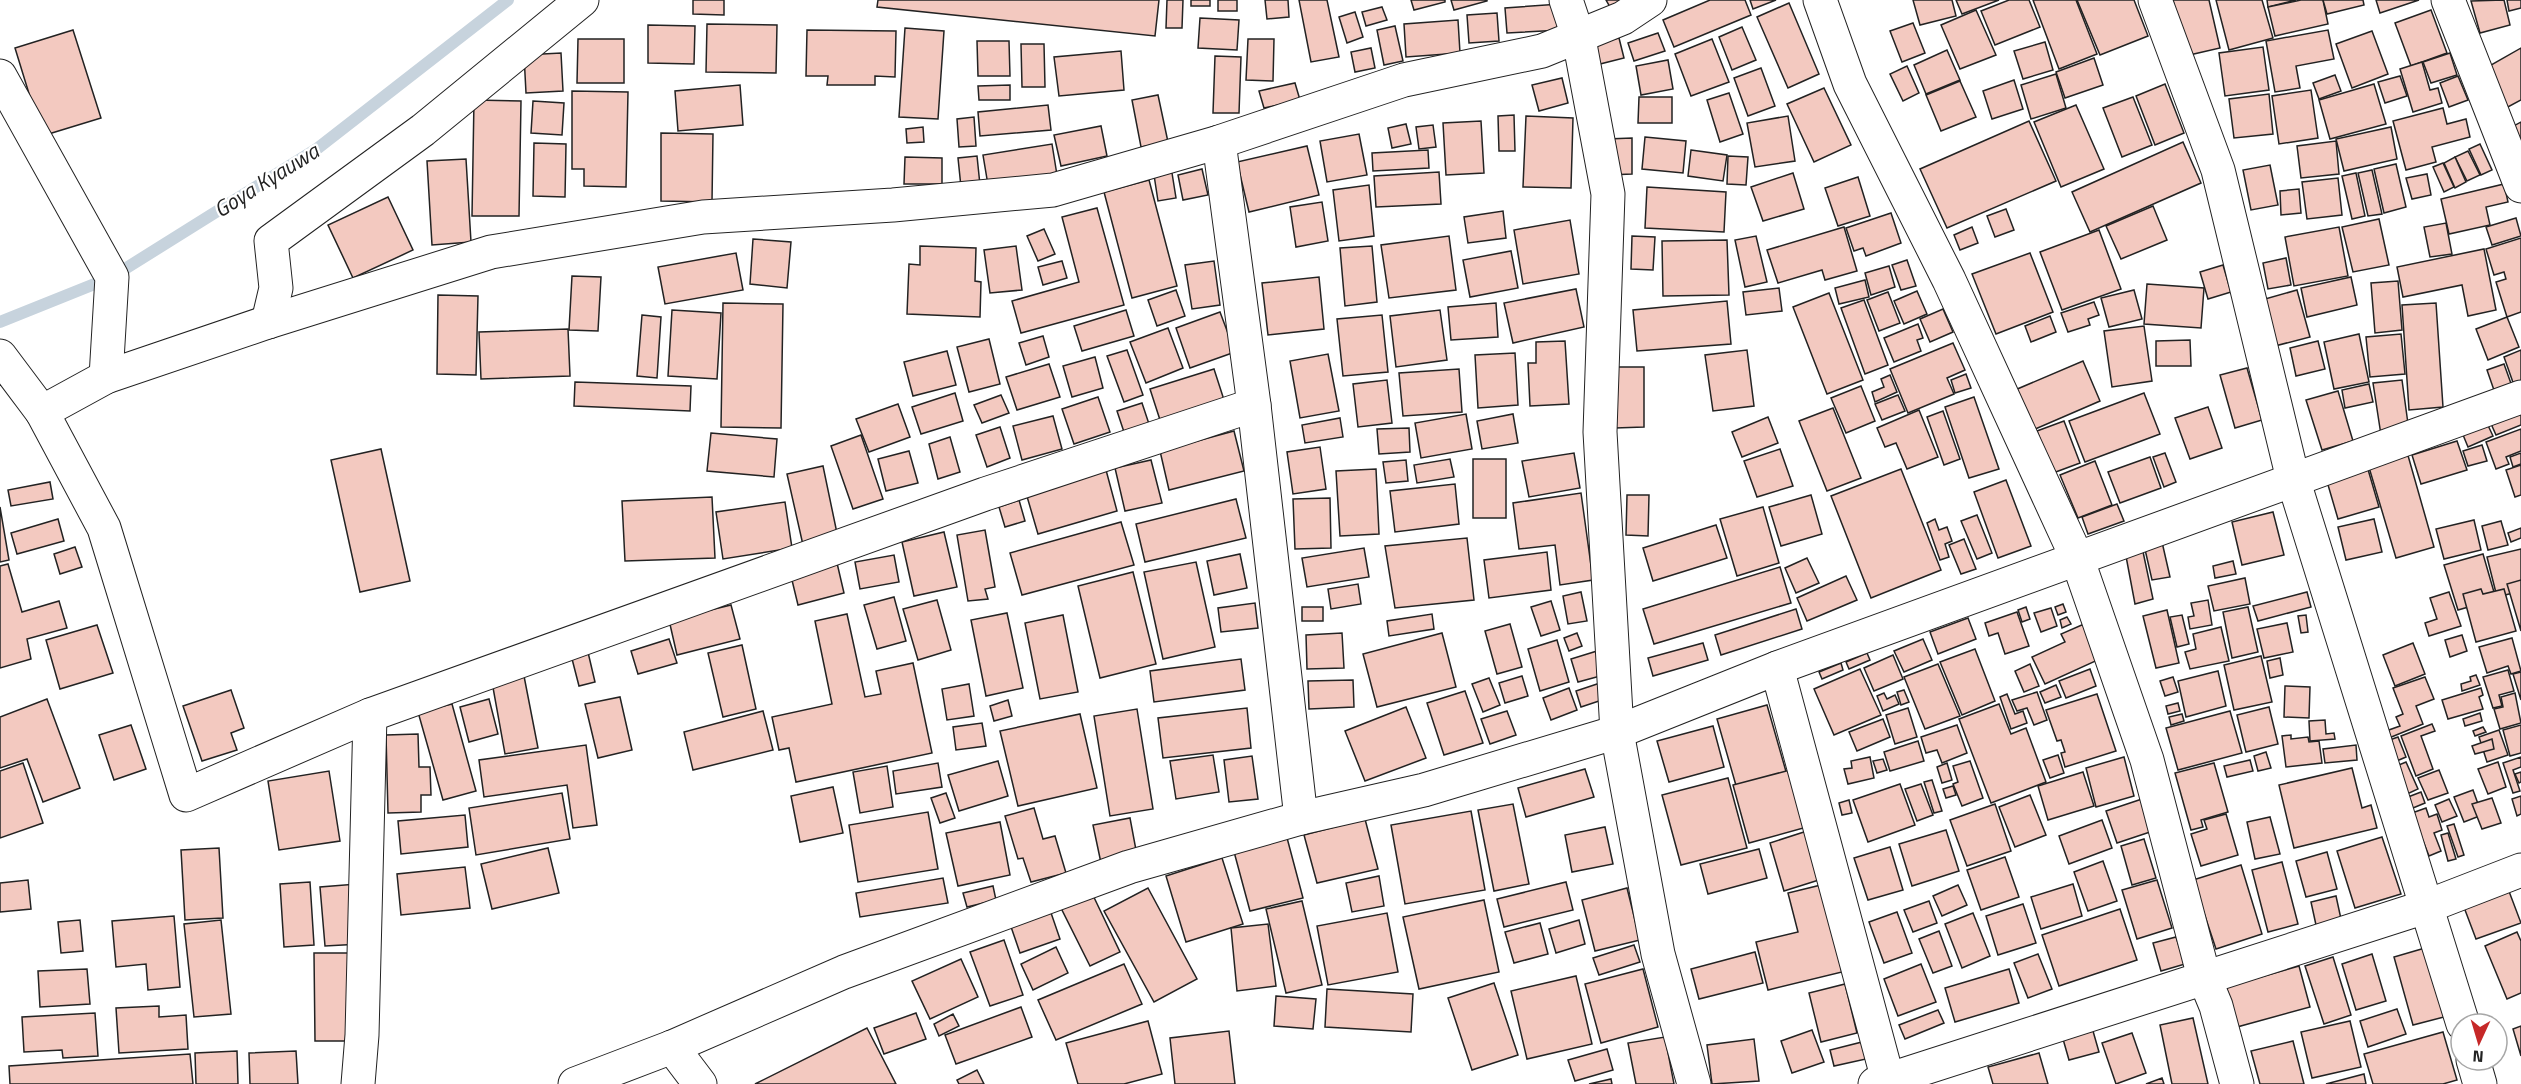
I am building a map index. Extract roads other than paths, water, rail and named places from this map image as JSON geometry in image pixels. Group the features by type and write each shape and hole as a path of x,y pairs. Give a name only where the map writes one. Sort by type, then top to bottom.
{"street":[{"path":"268,322 276,288 272,241 423,130 582,0"},
{"path":"1566,0 1579,39 1608,194 1600,432 1617,732 1658,954 1694,1084"},
{"path":"42,412 106,377 268,322 491,252 703,217 893,205 1053,190 1219,142 1404,80 1542,51 1579,39 1623,18 1650,0"},
{"path":"1820,0 1850,84 1949,280 2077,558 2147,760 2204,977 2216,1006 2237,1084"},
{"path":"2155,0 2218,170 2293,479 2459,1012"},
{"path":"2448,0 2521,186"},
{"path":"0,76 112,277 106,377"},
{"path":"1219,142 1254,405 1300,818"},
{"path":"0,356 42,412 104,528 186,795 370,715 985,494 1254,405"},
{"path":"575,1084 672,1047 844,972 1129,867 1300,818 1424,790 1617,732 1777,668 2521,398"},
{"path":"1777,668 1882,1082 2428,906 2521,870"},
{"path":"357,1084 363,1035 370,715"},
{"path":"672,1047 700,1084"}],"waterway":[{"name":"Goya Kyauwa","path":"0,322 112,277 318,148 508,0"}]}
